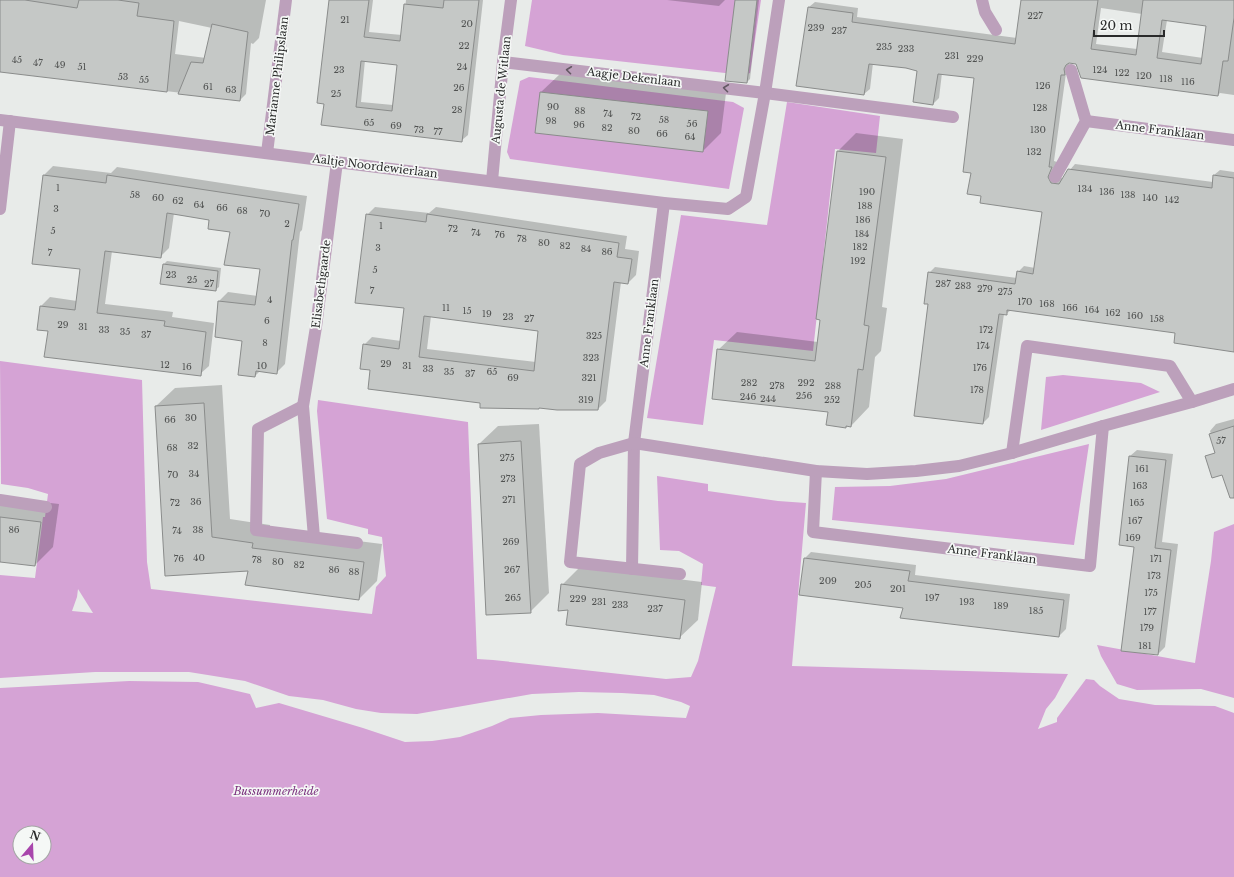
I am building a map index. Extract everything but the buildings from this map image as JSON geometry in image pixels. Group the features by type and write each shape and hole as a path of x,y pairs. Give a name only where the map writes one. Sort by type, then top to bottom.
{"street":[{"name":"Marianne Philipslaan","path":"267,153 286,0"},
{"name":"Augusta de Witlaan","path":"492,181 503,62 511,0"},
{"path":"765,93 779,0"},
{"path":"982,0 985,12 996,30"},
{"name":"Aagje Dekenlaan","path":"503,62 953,117"},
{"path":"1055,177 1086,120 1071,70"},
{"name":"Aaltje Noordewierlaan","path":"5,121 664,203 728,209 746,197 765,93"},
{"name":"Anne Franklaan","path":"1086,120 1234,140"},
{"path":"0,209 5,121"},
{"name":"Elisabethgaarde","path":"314,537 303,406 316,327 337,162"},
{"name":"Anne Franklaan","path":"632,569 634,443 664,203"},
{"path":"1012,453 1027,346 1170,366 1192,402"},
{"path":"680,574 570,562 580,464 599,453 634,443 816,471 868,474 916,471 959,466 1012,453 1234,389"},
{"path":"303,406 258,429 256,530 357,543"},
{"name":"Anne Franklaan","path":"816,471 813,532 1090,566 1103,426"},
{"path":"0,500 46,507"}],"green space":[{"path":"532,0 761,0 750,73 743,75 563,55 525,46"},
{"path":"529,77 733,102 744,108 729,189 510,159 507,152 520,81"},
{"path":"787,102 880,116 876,153 835,149 813,351 714,340 703,425 647,418 681,215 767,225"},
{"name":"Bussummerheide","path":"0,361 142,380 147,562 151,589 372,614 376,587 386,576 382,537 368,534 368,529 327,519 317,411 318,400 468,422 477,659 666,679 691,677 698,661 716,587 701,585 703,564 679,551 660,550 657,476 708,484 708,491 778,501 806,503 792,666 1068,674 1055,698 1046,709 1038,729 1057,722 1057,718 1086,679 1094,680 1119,699 1155,705 1215,706 1234,713 1234,877 0,877 0,688 129,681 198,682 250,694 256,708 279,703 405,742 432,741 460,737 510,718 541,715 598,713 686,718 690,706 654,695 579,692 532,694 417,714 381,713 356,709 323,700 289,696 245,681 189,672 95,672 0,678 0,575 35,578 43,517 45,517 48,494 28,488 1,484","holes":["78,589 93,613 72,611"]},
{"path":"1063,375 1141,383 1160,392 1041,430 1046,377"},
{"path":"1089,444 1074,545 832,520 835,487 890,486 946,479"},
{"path":"1234,524 1234,698 1201,689 1137,690 1117,684 1101,656 1097,645 1195,663 1214,532"}]}
